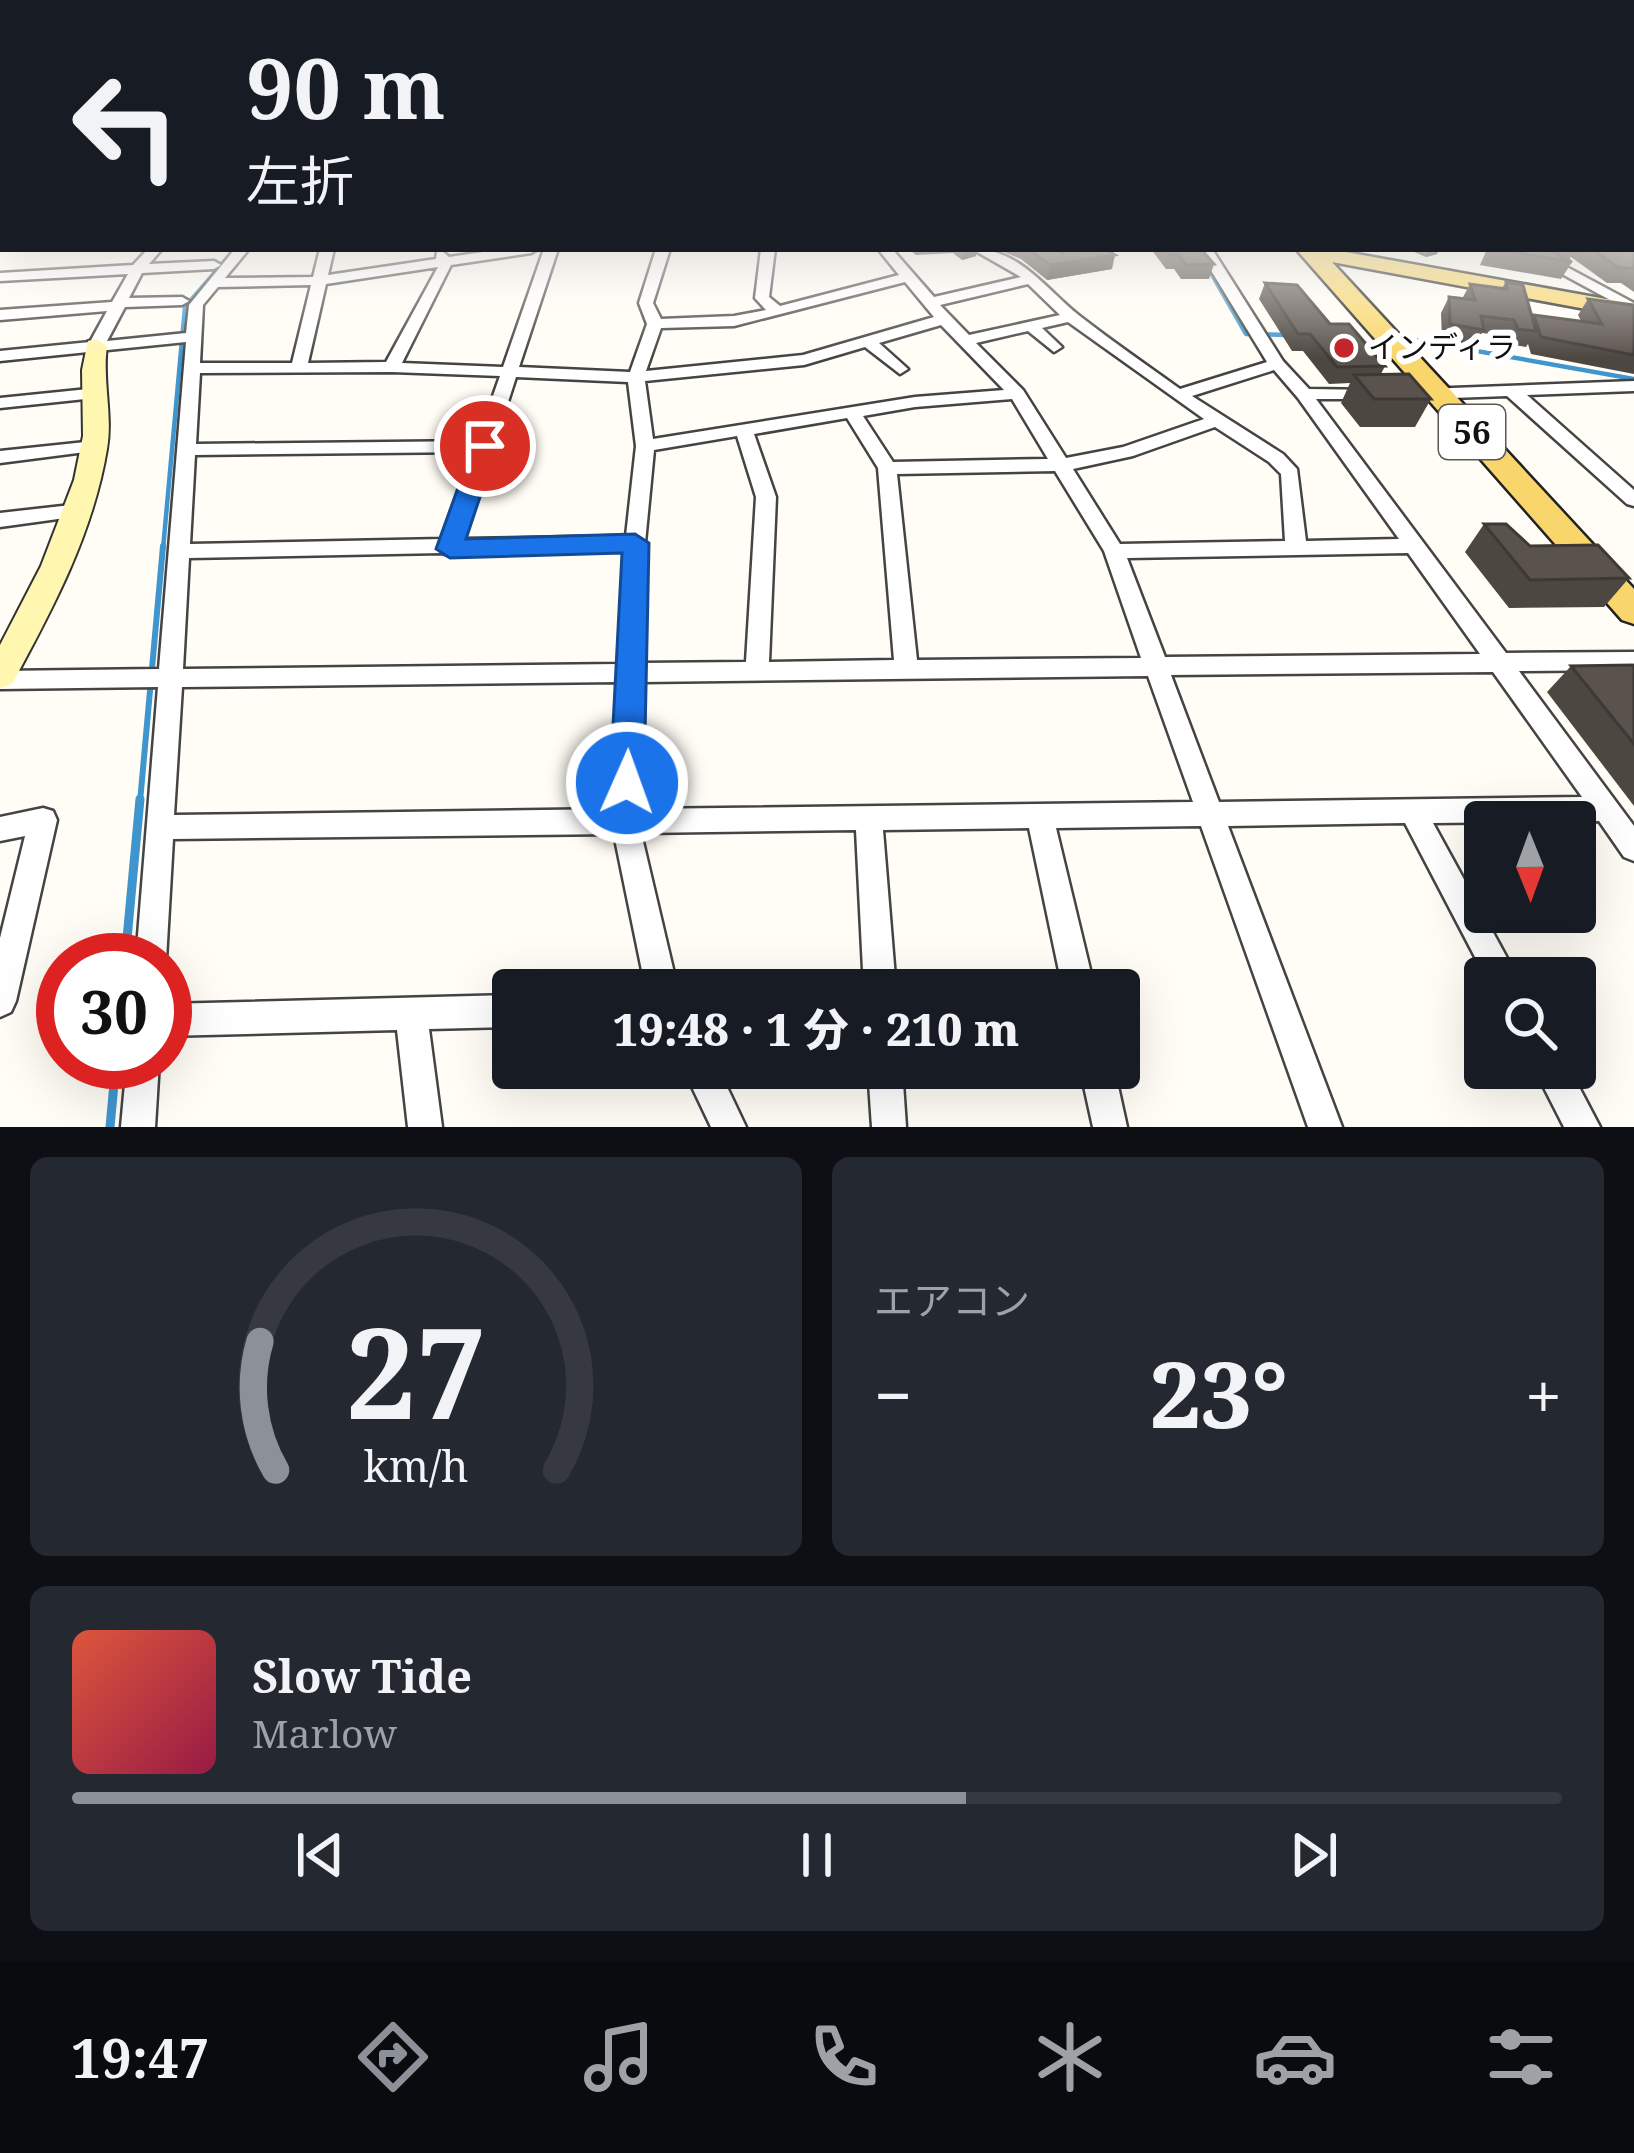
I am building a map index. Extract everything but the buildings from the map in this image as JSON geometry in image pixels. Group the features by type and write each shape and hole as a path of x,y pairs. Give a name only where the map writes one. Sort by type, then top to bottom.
{"main road":[{"name":"56","path":"1315,254 1634,586"},
{"path":"1327,254 1634,310"},
{"name":"56","path":"1448,394 1634,611"}],"street":[{"path":"151,254 138,268 96,346 92,359 98,393 95,446 80,510 58,569 0,678 1634,661"},
{"path":"153,933 192,337 196,305 214,274 237,254"},
{"path":"299,368 326,254"},
{"path":"450,549 549,254"},
{"path":"657,969 625,821 635,543 645,446 636,377 655,324 646,303 662,254"},
{"path":"767,254 762,298 778,312"},
{"path":"889,254 1017,394 1114,551 1325,1127"},
{"path":"987,254 1031,279 1071,317 1178,395 1276,458 1290,472 1296,549"},
{"path":"1208,254 1276,364 1304,394 1502,661 1634,848"},
{"path":"1530,254 1634,310"},
{"path":"0,293 9,277 138,268 319,280 442,255"},
{"path":"392,367 442,255"},
{"path":"655,324 734,320 778,312 910,276"},
{"path":"933,302 1031,279"},
{"path":"0,315 182,301"},
{"path":"968,340 1071,317"},
{"path":"191,368 392,367 636,377 804,359 944,319"},
{"path":"1030,326 1054,347"},
{"path":"0,356 192,337"},
{"path":"868,342 900,369"},
{"path":"1178,395 1276,364"},
{"path":"1406,394 1634,386"},
{"path":"1513,392 1634,500"},
{"path":"0,403 98,393"},
{"path":"645,446 915,402 1017,394"},
{"path":"1304,394 1386,394"},
{"path":"853,414 887,468 906,668"},
{"path":"887,468 1062,465 1127,452 1218,420"},
{"path":"745,432 766,496 757,669"},
{"path":"0,457 95,446"},
{"path":"185,451 485,446"},
{"path":"0,520 80,510"},
{"path":"177,551 635,543"},
{"path":"1114,551 1413,546"},
{"path":"161,827 1606,809"},
{"path":"1412,811 1492,957"},
{"path":"1040,817 1074,969"},
{"path":"869,818 879,969"},
{"path":"0,829 43,820 2,982"},
{"path":"192,1018 492,1012"},
{"path":"411,1014 425,1127"},
{"path":"138,1127 141,1089"},
{"path":"710,1089 728,1127"},
{"path":"886,1089 889,1127"},
{"path":"1102,1089 1110,1127"},
{"path":"1562,1089 1583,1127"}],"waterway":[{"path":"163,549 185,307 231,254"},
{"path":"1208,268 1246,334 1288,335"},
{"path":"1398,337 1634,379"},
{"path":"140,802 163,546"},
{"path":"128,933 140,799"},
{"path":"110,1127 114,1089"}],"place":[{"name":"インディラ","path":"1344,348"}],"route":[{"path":"485,446 450,549 635,543 627,783"}]}
